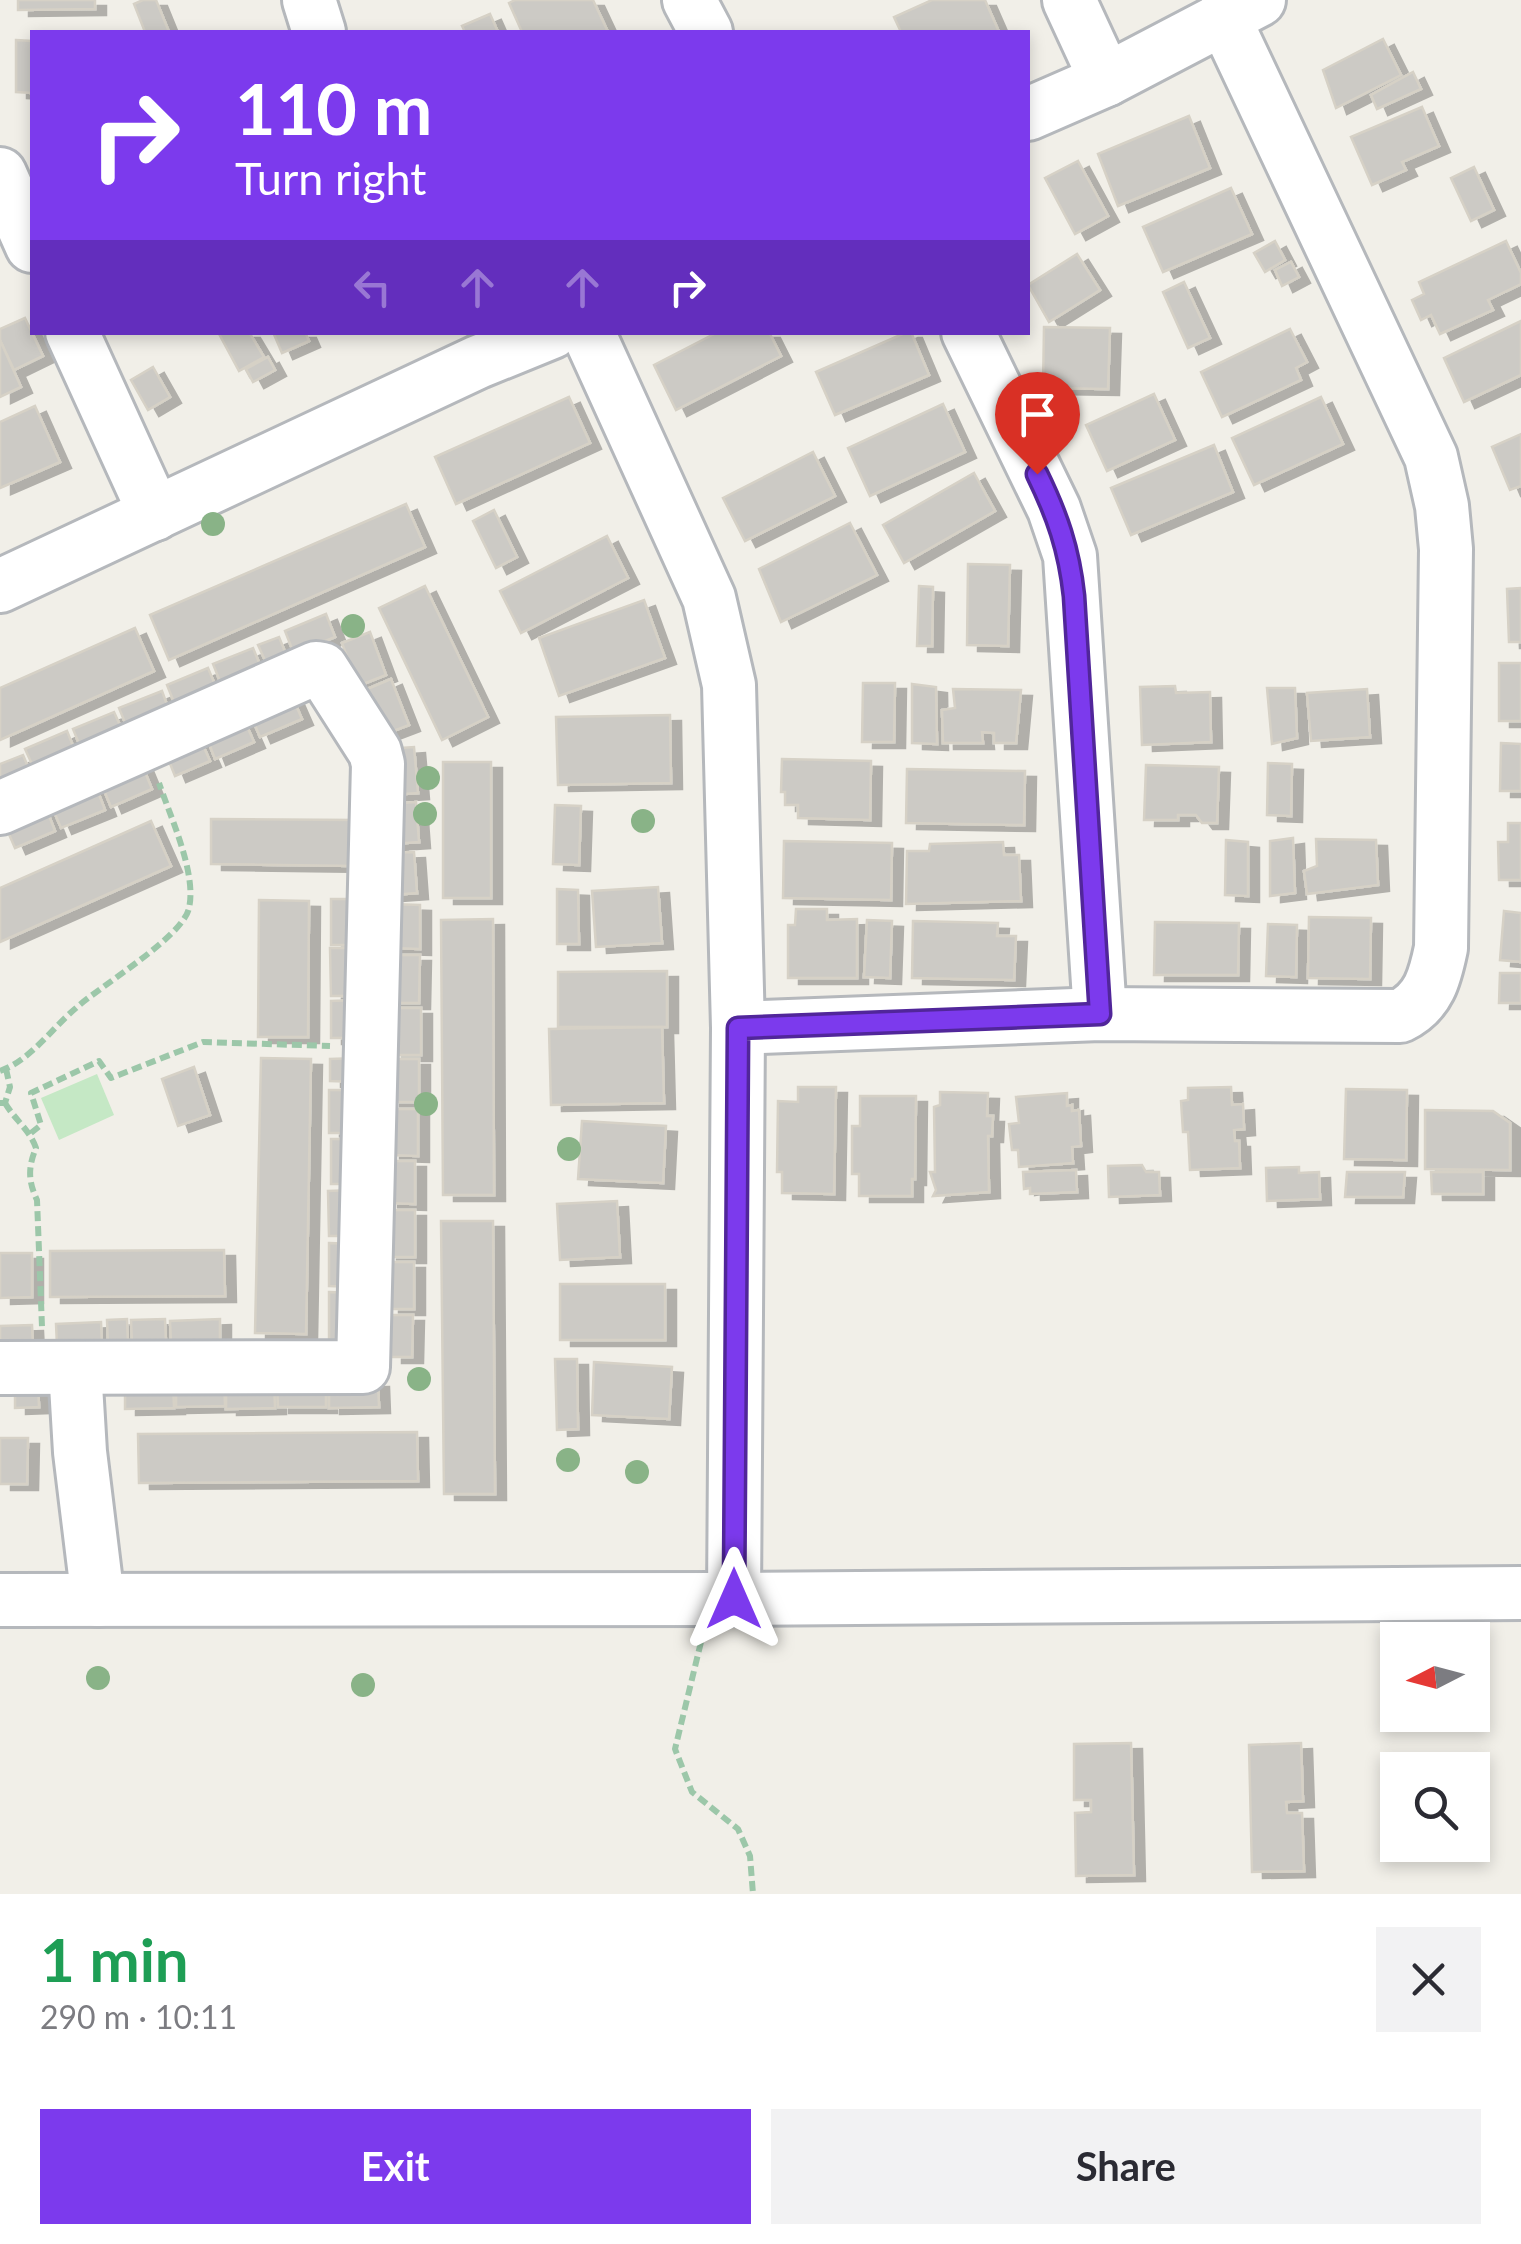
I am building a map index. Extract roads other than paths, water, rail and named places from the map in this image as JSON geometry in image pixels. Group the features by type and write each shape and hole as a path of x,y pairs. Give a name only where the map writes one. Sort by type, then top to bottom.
{"street":[{"path":"309,0 318,30"},
{"path":"689,0 705,30"},
{"path":"1069,0 1106,80"},
{"path":"738,1028 1100,1014 1400,1016 1413,1010 1428,994 1442,948 1446,549 1442,506 1431,457 1241,8 1106,80 1030,113"},
{"path":"0,174 30,242"},
{"path":"73,335 155,514"},
{"path":"0,586 155,514 471,347 536,335"},
{"path":"589,335 709,598 729,685 738,1028 724,1599"},
{"path":"969,335 1054,509 1070,556 1100,1014"},
{"path":"0,808 309,669 322,669 377,758 363,1367 40,1368 80,1452 98,1600"},
{"path":"0,1600 1521,1593"}]}
